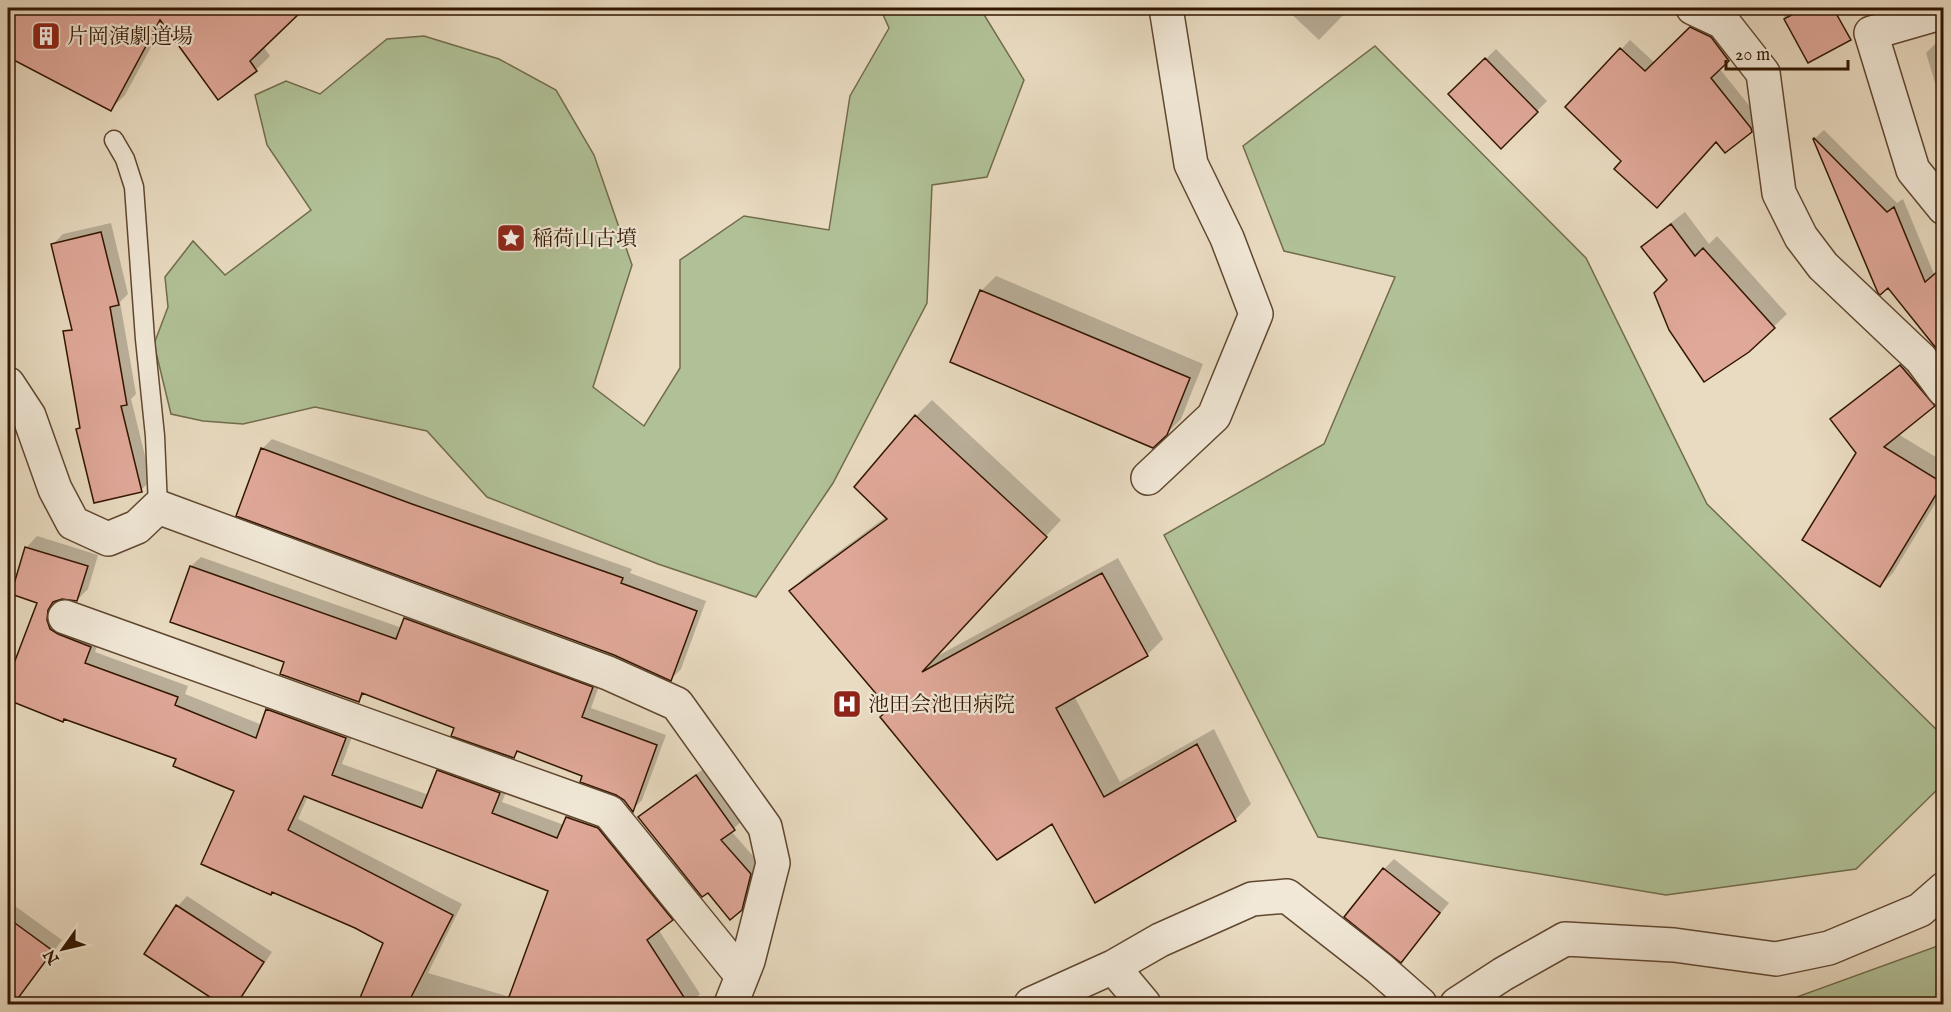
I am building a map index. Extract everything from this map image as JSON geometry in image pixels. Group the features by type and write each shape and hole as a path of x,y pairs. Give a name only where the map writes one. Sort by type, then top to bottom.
{"street":[{"path":"1148,478 1214,416 1256,314 1227,238 1191,164 1166,8"},
{"path":"1693,8 1723,22 1763,73 1779,193 1801,237 1823,266 1921,359 1944,390"},
{"path":"1944,12 1871,33 1913,170 1944,208"},
{"path":"8,384 29,416 55,489 73,523 108,539 137,527 158,507 608,673 677,704 765,827 773,863 748,961 737,990"},
{"path":"65,617 609,812 737,990"},
{"path":"1457,1005 1503,974 1565,939 1674,945 1776,959 1829,948 1920,910 1944,889"},
{"path":"1031,1005 1113,967 1160,940 1252,899 1287,896 1379,968 1420,1005"},
{"path":"1113,967 1144,1005"}],"lane":[{"path":"114,140 125,159 134,187 145,339 155,436 158,507"}],"green space":[{"path":"880,8 980,8 1024,80 987,177 932,185 927,303 833,483 756,597 658,564 487,497 427,431 315,407 243,424 203,421 171,414 154,344 168,307 165,277 193,241 225,275 311,210 267,145 255,95 286,81 320,94 387,39 424,36 499,59 556,90 594,155 632,265 593,387 644,426 680,368 680,260 744,216 829,230 850,96 889,28"},
{"path":"1375,46 1586,258 1707,504 1943,736 1943,784 1856,869 1666,895 1318,837 1164,535 1324,444 1395,277 1284,251 1243,146"},
{"path":"1943,944 1943,1004 1792,1004 1794,998"}],"building":[{"path":"8,8 305,8 250,61 257,71 218,100 160,20 111,111 8,57"},
{"path":"1804,8 1833,8 1851,40 1808,63 1784,19"},
{"path":"1690,27 1711,37 1729,61 1711,78 1752,132 1725,153 1716,142 1657,208 1614,169 1621,161 1565,107 1620,48 1645,71"},
{"path":"1485,58 1538,112 1501,149 1448,94"},
{"path":"1814,138 1887,212 1894,207 1925,282 1944,266 1944,358 1888,288 1880,295 1878,293"},
{"path":"1671,224 1695,256 1703,248 1775,328 1749,352 1704,382 1669,330 1654,293 1667,280 1641,247"},
{"path":"101,232 119,305 110,307 127,405 121,406 142,492 94,503 76,429 80,428 63,331 72,330 51,244"},
{"path":"980,290 1190,378 1167,435 1153,448 950,362"},
{"path":"1900,365 1935,406 1884,447 1943,483 1880,587 1802,540 1856,453 1830,419"},
{"path":"915,415 1047,537 922,672 1102,573 1148,656 1056,708 1104,797 1197,744 1236,821 1095,903 1052,824 997,860 880,717 889,709 789,591 887,519 854,487"},
{"path":"261,448 623,578 621,583 697,611 671,681 614,655 236,516"},
{"path":"25,547 88,566 77,601 62,599 53,602 48,610 47,620 50,629 58,634 91,647 85,663 178,697 175,705 256,738 266,709 346,738 332,775 422,808 437,770 500,793 492,813 557,838 566,817 598,828 673,920 647,940 689,1005 506,1005 548,891 304,796 288,830 453,915 407,1005 357,1005 383,943 355,928 201,864 234,791 173,766 176,759 64,719 63,722 8,700 8,679 37,603 11,594"},
{"path":"190,566 396,639 404,618 593,687 582,717 657,745 633,812 624,800 616,795 580,782 582,776 517,751 514,758 451,736 454,728 362,693 359,702 280,674 284,662 170,622"},
{"path":"696,775 735,830 721,840 751,874 742,910 730,920 708,893 702,897 638,817"},
{"path":"1383,868 1440,913 1401,963 1344,917"},
{"path":"176,905 264,962 236,1005 222,1005 144,954"},
{"path":"8,918 53,951 13,1005 8,1005"}],"place":[{"name":"片岡演劇道場","path":"46,36"},
{"name":"稲荷山古墳","path":"511,238"},
{"name":"池田会池田病院","path":"847,704"}]}
